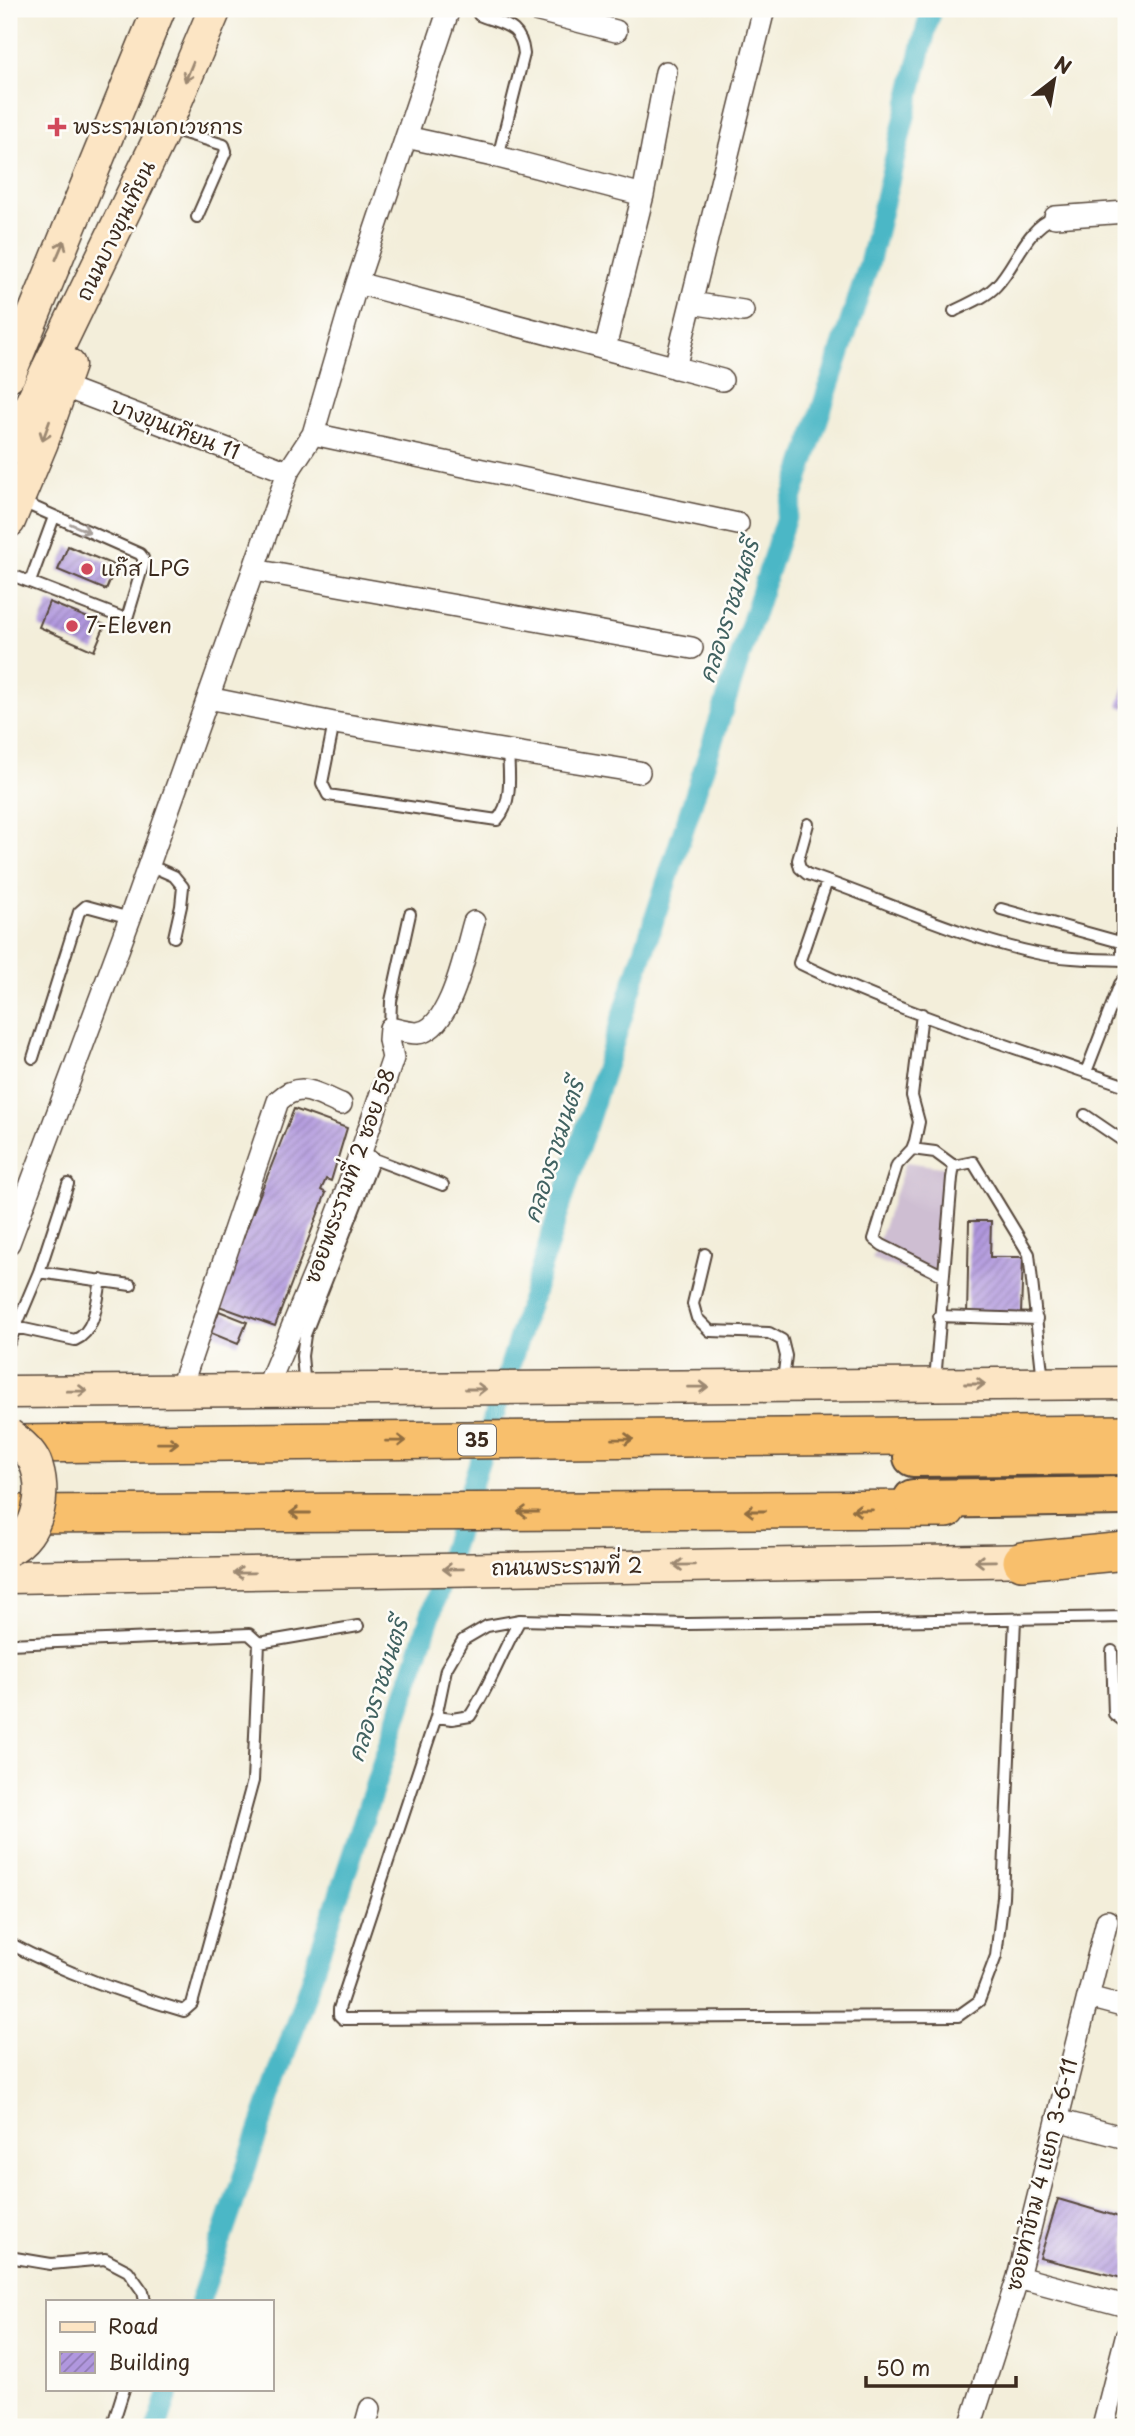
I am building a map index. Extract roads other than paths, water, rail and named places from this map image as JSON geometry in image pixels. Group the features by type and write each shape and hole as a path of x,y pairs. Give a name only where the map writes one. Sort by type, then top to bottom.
{"highway":[{"name":"35","path":"9,1444 1126,1434"},
{"path":"913,1458 1126,1455"},
{"path":"912,1499 1126,1496"},
{"path":"9,1514 1126,1508"},
{"path":"1022,1560 1126,1551"}],"main road":[{"name":"ถนนบางขุนเทียน","path":"9,375 159,9"},
{"name":"ถนนบางขุนเทียน","path":"9,449 165,128 215,9"},
{"path":"13,510 62,386 106,250"},
{"path":"9,349 33,313"},
{"path":"9,1392 1126,1383"},
{"path":"9,1435 19,1442 34,1460 39,1476 41,1500 35,1520 25,1537 9,1549"},
{"name":"ถนนพระรามที่ 2","path":"9,1577 570,1566 1126,1560"}],"street":[{"path":"9,1243 130,918 288,472 313,434 357,283 449,9"},
{"path":"530,9 616,30"},
{"path":"675,368 764,9"},
{"path":"605,348 643,195 666,72"},
{"path":"407,137 498,157 643,195"},
{"path":"1055,217 1126,212"},
{"path":"357,283 722,380"},
{"path":"691,303 743,311"},
{"name":"บางขุนเทียน 11","path":"62,386 288,472"},
{"path":"313,434 738,524"},
{"path":"254,570 692,648"},
{"path":"208,698 334,723 639,772"},
{"path":"390,1028 419,1033 431,1028 439,1020 448,1005 474,922"},
{"name":"ซอยพระรามที่ 2 ซอย 58","path":"266,1390 368,1154 393,1058 389,1040 390,1028"},
{"path":"180,1390 278,1101 288,1092 301,1088 341,1104"},
{"name":"ซอยท่าข้าม 4 แยก 3-6-11","path":"970,2427 1018,2277 1107,1920"},
{"path":"1088,1997 1126,2007"},
{"path":"1057,2120 1126,2138"},
{"path":"1018,2277 1126,2306"},
{"path":"1103,2427 1126,2337"}],"lane":[{"path":"479,15 516,30 522,40 523,54 498,157"},
{"path":"165,128 224,145 226,151 197,217"},
{"path":"954,311 994,289 1035,228 1055,217"},
{"path":"9,574 121,618 128,615 144,565 140,554 54,517 13,510"},
{"path":"30,582 54,517"},
{"path":"334,723 322,783 328,794 497,820 502,814 509,788 508,752"},
{"path":"808,824 798,860 800,868 807,874 992,942 1039,954 1124,961 1121,942 1122,827"},
{"path":"149,865 174,876 183,887 174,937"},
{"path":"827,881 799,963 832,979 922,1014 1126,1086"},
{"path":"33,1058 79,912 86,905 130,918"},
{"path":"1001,909 1121,942"},
{"name":"ซอยพระรามที่ 2 ซอย 58","path":"390,1028 391,1001 410,914"},
{"path":"1086,1072 1126,977"},
{"path":"922,1014 912,1096 919,1122 912,1149 897,1166 874,1239 942,1275"},
{"path":"1085,1115 1126,1143"},
{"path":"912,1149 935,1152 954,1166 973,1162 1030,1254 1043,1383"},
{"path":"306,1391 302,1356 305,1335 368,1154 443,1185"},
{"path":"935,1384 942,1275 954,1166"},
{"path":"9,1343 39,1272 68,1184"},
{"path":"705,1254 693,1304 697,1318 710,1331 769,1333 782,1340 786,1356 783,1386"},
{"path":"39,1272 131,1285"},
{"path":"15,1327 75,1340 83,1337 88,1332 93,1317 101,1280"},
{"path":"939,1316 1037,1319"},
{"path":"1015,1619 1003,1897 996,1956 979,2001 958,2016 344,2019 339,2015 436,1717 446,1669 463,1640 487,1626 520,1620 687,1624 1126,1617"},
{"path":"436,1717 452,1719 470,1716 484,1696 507,1642 520,1620"},
{"path":"259,1643 358,1626"},
{"path":"9,1644 249,1634 259,1643"},
{"path":"9,1943 51,1966 128,1995 184,2011 192,2004 253,1781 259,1643"},
{"path":"1112,1651 1114,1714 1126,1723"},
{"path":"9,2257 51,2263 106,2259 128,2271 143,2292 145,2300"},
{"path":"112,2427 124,2390"}],"waterway":[{"name":"คลองราชมนตรี","path":"200,2300 308,1988 417,1658 575,1161 869,264 931,9"},
{"name":"คลองราชมนตรี","path":"157,2427 170,2390"}],"place":[{"name":"พระรามเอกเวชการ","path":"57,127"},
{"name":"แก๊ส LPG","path":"87,569"},
{"name":"7-Eleven","path":"72,626"}]}
